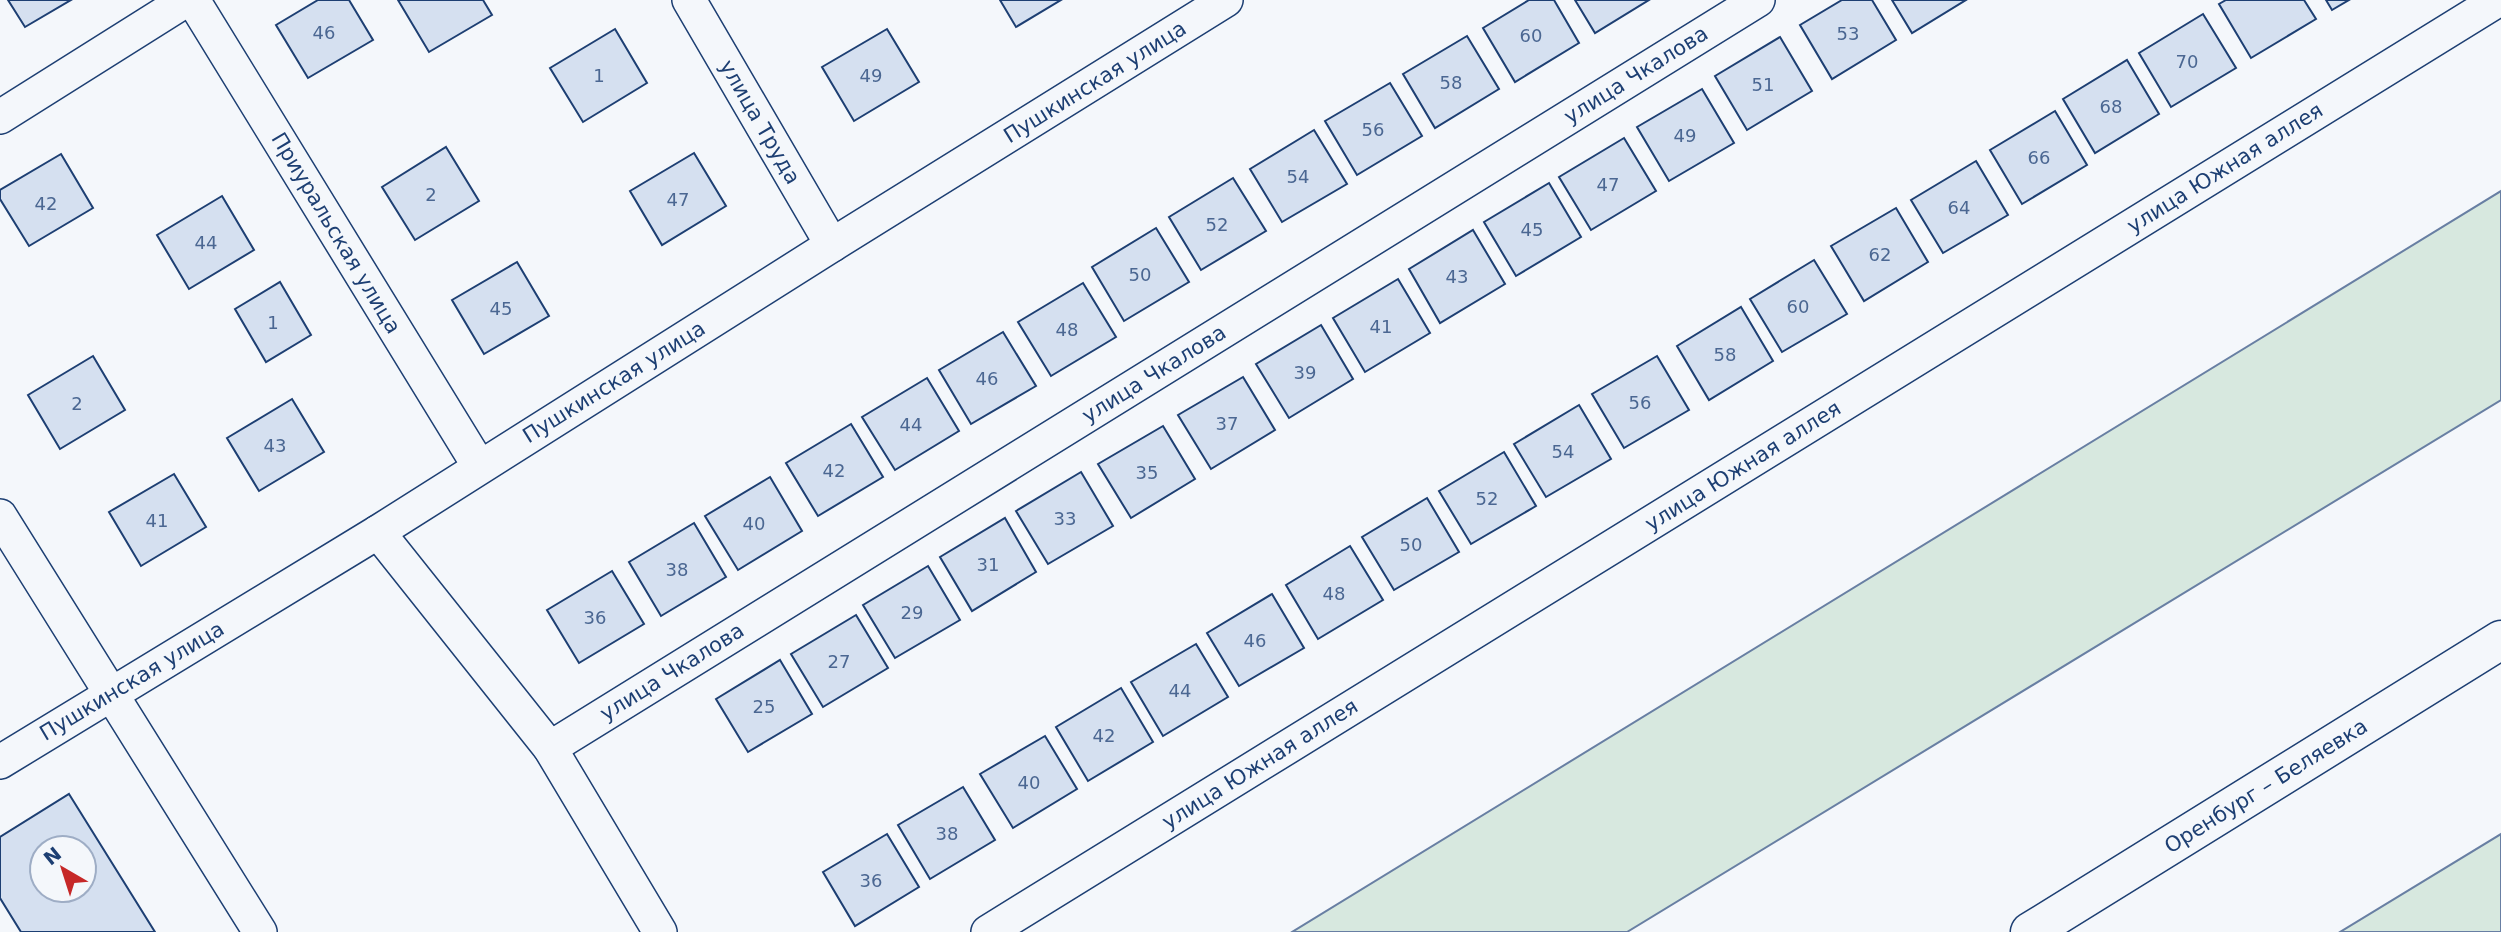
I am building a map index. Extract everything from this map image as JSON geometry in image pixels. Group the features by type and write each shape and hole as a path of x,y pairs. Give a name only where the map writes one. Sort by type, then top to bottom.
{"main road":[{"name":"Оренбург – Беляевка","path":"2030,932 2501,640"}],"street":[{"path":"0,117 186,0"},
{"name":"Приуральская улица","path":"193,0 479,466"},
{"name":"улица Труда","path":"689,0 832,245"},
{"name":"улица Чкалова","path":"550,748 1758,0"},
{"name":"улица Южная аллея","path":"988,932 2498,0"},
{"name":"Пушкинская улица","path":"0,762 378,533 479,466 1213,4"},
{"path":"0,516 257,931"},
{"path":"378,533 550,748 660,932"}],"shaded area":[{"path":"2501,191 2501,400 1627,932 1292,932"},
{"path":"2501,834 2501,932 2340,932"}],"building":[{"path":"8,0 71,0 25,27"},
{"path":"318,0 349,0 373,40 308,78 276,25"},
{"path":"398,0 483,0 492,15 429,52"},
{"path":"1000,0 1061,0 1016,27"},
{"path":"1529,0 1554,0 1579,43 1515,82 1483,28"},
{"path":"1575,0 1649,0 1595,33"},
{"path":"1842,0 1872,0 1896,40 1832,79 1800,25"},
{"path":"1892,0 1966,0 1912,33"},
{"path":"2226,0 2304,0 2316,19 2251,58 2219,4"},
{"path":"2326,0 2349,0 2332,10"},
{"path":"2203,14 2236,68 2171,107 2139,53"},
{"path":"615,29 647,83 583,122 550,68"},
{"path":"887,29 919,82 854,121 822,67"},
{"path":"1467,36 1499,89 1435,128 1403,74"},
{"path":"1780,37 1812,91 1747,130 1715,76"},
{"path":"2127,60 2159,114 2095,153 2063,99"},
{"path":"1390,83 1422,136 1357,175 1325,121"},
{"path":"1702,89 1734,143 1669,181 1637,127"},
{"path":"2055,111 2087,165 2022,204 1990,150"},
{"path":"1314,130 1347,184 1282,222 1250,169"},
{"path":"1624,138 1656,191 1591,230 1559,177"},
{"path":"446,147 479,201 415,240 382,187"},
{"path":"694,153 726,206 662,245 630,191"},
{"path":"61,154 93,208 29,246 0,199 0,190"},
{"path":"1976,161 2008,215 1943,253 1911,200"},
{"path":"1233,178 1266,231 1201,270 1169,217"},
{"path":"1549,183 1581,237 1516,276 1484,222"},
{"path":"222,196 254,250 189,289 157,235"},
{"path":"1896,208 1928,262 1864,301 1831,246"},
{"path":"1156,228 1189,282 1124,321 1092,267"},
{"path":"1473,230 1505,284 1440,323 1409,269"},
{"path":"1814,260 1847,314 1782,352 1750,299"},
{"path":"517,262 549,316 484,354 452,300"},
{"path":"1398,279 1430,333 1365,372 1333,318"},
{"path":"280,282 311,335 266,362 235,309"},
{"path":"1083,283 1116,337 1051,376 1018,322"},
{"path":"1741,307 1773,361 1709,400 1677,346"},
{"path":"1321,325 1353,379 1289,418 1256,364"},
{"path":"1003,332 1036,386 971,424 939,370"},
{"path":"93,356 125,410 60,449 28,395"},
{"path":"1657,356 1689,410 1624,448 1592,394"},
{"path":"1243,377 1275,430 1211,469 1178,415"},
{"path":"927,378 959,431 895,470 862,417"},
{"path":"292,399 324,452 259,491 227,438"},
{"path":"1579,405 1611,459 1546,497 1514,444"},
{"path":"851,424 883,477 818,516 786,463"},
{"path":"1163,426 1195,479 1131,518 1098,464"},
{"path":"1504,452 1536,506 1471,544 1439,491"},
{"path":"1081,472 1113,526 1048,564 1016,511"},
{"path":"174,474 206,527 141,566 109,512"},
{"path":"770,477 802,531 738,570 705,516"},
{"path":"1427,498 1459,552 1394,590 1362,537"},
{"path":"1005,518 1036,572 972,611 940,557"},
{"path":"694,523 726,577 661,616 629,562"},
{"path":"1350,546 1383,600 1318,639 1286,585"},
{"path":"928,566 960,620 895,658 863,605"},
{"path":"612,571 644,624 579,663 547,610"},
{"path":"1272,594 1304,648 1239,686 1207,633"},
{"path":"856,615 888,668 823,707 791,654"},
{"path":"1196,644 1228,697 1163,736 1131,682"},
{"path":"780,660 812,714 748,752 716,699"},
{"path":"1121,688 1153,742 1088,781 1056,727"},
{"path":"1045,736 1077,789 1013,828 980,774"},
{"path":"963,787 995,840 930,879 898,825"},
{"path":"69,794 94,834 28,834 28,904 98,904 98,841 155,932 21,932 0,898 0,837"},
{"path":"887,834 919,887 855,926 823,872"}]}
